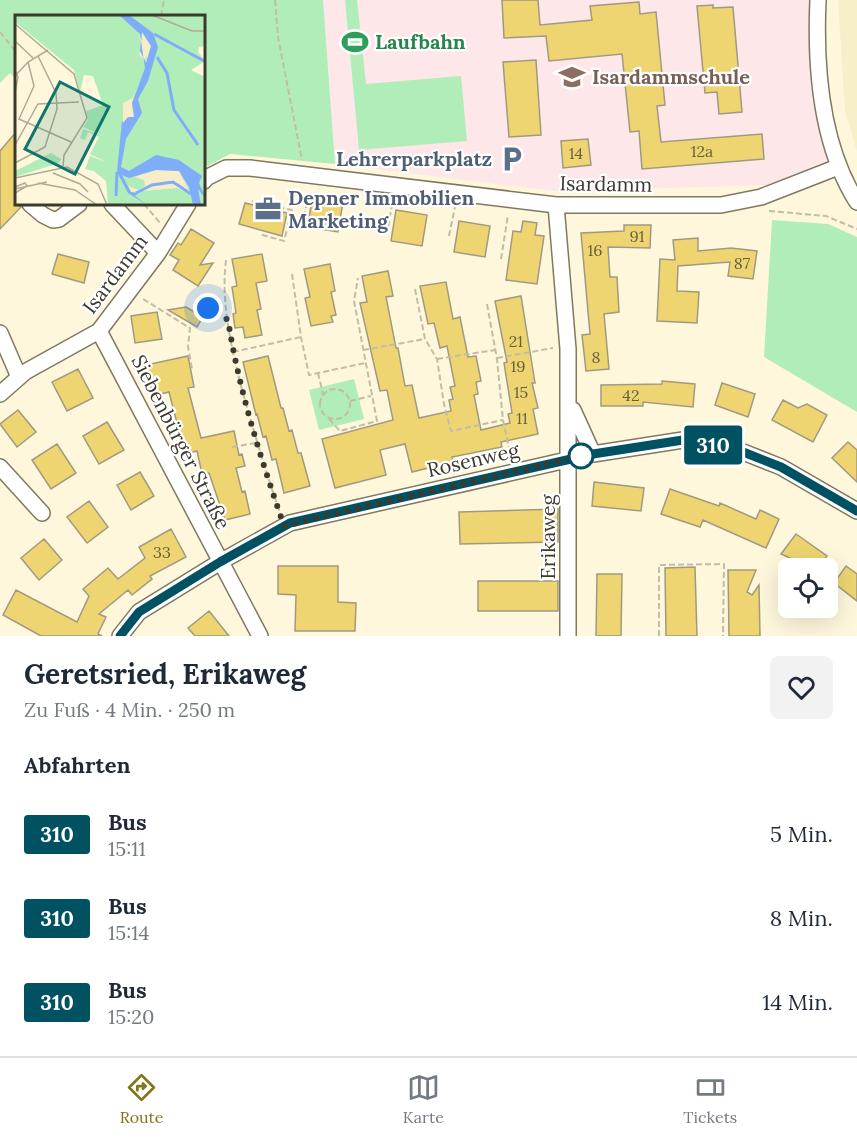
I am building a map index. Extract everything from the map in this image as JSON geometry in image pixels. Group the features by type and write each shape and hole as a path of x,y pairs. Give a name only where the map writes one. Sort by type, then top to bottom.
{"street":[{"path":"818,0 817,33 825,116 838,167 857,202"},
{"name":"Isardamm","path":"206,178 226,168 250,168 556,205 721,206 761,197 838,167"},
{"name":"Erikaweg","path":"556,205 568,345 570,403 568,636"},
{"path":"32,206 53,220 59,219 76,206"},
{"path":"114,206 158,253"},
{"name":"Isardamm","path":"0,394 19,377 99,331 158,253 187,206"},
{"name":"Siebenbürger Straße","path":"99,331 260,636"},
{"path":"0,333 19,377"},
{"name":"Erikaweg","path":"570,403 593,454"},
{"name":"Rosenweg","path":"120,636 139,612 284,526 593,454 683,440 738,450 781,467 857,511"},
{"path":"0,468 42,513"}],"path":[{"path":"161,15 164,0"},
{"path":"275,0 278,37 308,176 304,217"},
{"path":"0,32 15,51"},
{"path":"388,226 395,187"},
{"path":"449,236 459,193"},
{"path":"501,260 511,200"},
{"path":"252,201 292,210 284,241 259,234"},
{"path":"146,206 170,234"},
{"path":"768,211 826,216 857,229"},
{"path":"226,260 223,282 233,352 256,443 284,526"},
{"path":"292,274 309,375 365,363"},
{"path":"318,373 323,394 320,408 340,431 377,421 354,301 358,278"},
{"path":"416,289 425,339 437,360 451,431 503,420"},
{"path":"130,291 190,328 188,347 192,369"},
{"path":"487,304 497,358 503,420 514,472"},
{"path":"208,308 228,320"},
{"path":"233,352 301,337"},
{"path":"363,350 425,339"},
{"path":"497,358 568,345"},
{"path":"437,360 495,350"},
{"path":"323,394 336,389 345,393 350,401 349,411 343,418 328,419"},
{"path":"350,401 372,396"},
{"path":"232,447 256,443"},
{"path":"659,636 659,565 724,564 723,636"}],"shaded area":[{"name":"Isardammschule","path":"323,0 812,0 820,120 830,162 770,185 553,191 335,164"},
{"path":"838,0 857,0 857,151 845,111"}],"green space":[{"path":"0,0 323,0 335,164 230,154 206,167 206,15 15,15 15,78 10,73 0,83"},
{"path":"345,0 357,0 366,84 461,76 467,141 359,150"},
{"path":"772,220 828,224 857,237 857,412 764,357"},
{"path":"354,379 364,419 319,430 309,390"}],"building":[{"path":"502,0 538,0 540,25 592,20 590,6 639,2 640,14 656,12 665,105 657,106 661,142 762,134 764,159 642,169 639,131 630,132 622,54 549,61 546,36 504,38"},
{"path":"713,5 713,8 733,7 742,112 719,114 717,92 705,93 697,6"},
{"path":"536,60 541,135 509,137 503,62"},
{"path":"15,133 15,206 21,207 0,229 0,151"},
{"path":"588,139 591,165 563,168 561,141"},
{"path":"313,196 343,202 338,232 307,227"},
{"path":"245,203 287,213 282,236 239,224"},
{"path":"396,210 427,215 422,246 391,241"},
{"path":"459,221 490,226 485,257 454,252"},
{"path":"523,221 537,223 535,235 544,236 537,284 506,280 513,231 521,232"},
{"path":"624,225 651,225 650,248 608,247 610,277 617,277 619,312 604,314 609,369 586,371 582,335 590,334 581,233 624,231"},
{"path":"191,229 214,243 200,265 213,263 198,286 173,270 179,260 170,255 178,243 181,245"},
{"path":"698,238 698,251 731,248 757,251 753,279 728,276 730,262 678,266 677,291 699,292 697,323 657,321 660,259 675,260 673,240"},
{"path":"58,254 89,262 84,283 52,274"},
{"path":"262,254 267,281 256,283 261,309 257,310 262,335 245,338 243,327 235,328 233,314 236,313 232,287 237,286 232,259"},
{"path":"330,264 335,291 331,292 336,315 331,316 333,322 311,326 305,298 310,297 304,269"},
{"path":"388,271 393,296 386,297 396,348 398,348 405,386 412,385 419,418 451,411 449,400 453,399 450,387 455,386 447,346 440,348 434,323 428,324 420,286 446,282 453,319 460,317 468,357 476,356 481,381 476,382 478,394 474,395 481,430 510,423 508,414 512,413 504,363 507,362 495,301 521,296 535,383 532,383 538,408 533,409 538,434 501,442 502,447 452,457 453,462 412,472 405,444 380,450 386,475 335,488 322,439 393,420 387,390 380,391 360,303 367,302 362,276"},
{"path":"186,307 203,317 197,327 168,310"},
{"path":"157,312 162,339 135,343 131,316"},
{"path":"188,356 194,387 188,388 201,438 234,431 239,455 242,454 245,466 236,468 242,492 245,491 250,514 225,520 209,473 202,474 197,451 185,454 169,392 153,396 146,365"},
{"path":"268,356 281,408 283,408 289,431 292,430 298,453 301,453 310,486 284,493 276,459 272,460 266,436 263,437 256,415 243,362"},
{"path":"78,369 93,398 67,411 52,382"},
{"path":"662,381 695,384 693,407 643,402 643,406 601,406 601,385 662,384"},
{"path":"722,383 755,394 748,417 715,405"},
{"path":"783,400 798,408 807,404 827,415 813,442 772,420"},
{"path":"18,410 36,432 17,447 0,424"},
{"path":"107,422 124,450 99,464 83,436"},
{"path":"848,442 857,450 857,482 832,458"},
{"path":"57,444 76,473 51,489 32,460"},
{"path":"140,472 154,496 131,510 117,485"},
{"path":"594,482 644,488 641,511 592,506"},
{"path":"670,489 719,506 720,503 756,519 760,510 779,519 766,548 703,520 700,527 661,514"},
{"path":"89,501 108,527 87,543 67,517"},
{"path":"558,509 558,542 460,544 459,512"},
{"path":"171,529 186,557 150,576 152,579 132,595 128,590 99,614 106,617 98,634 102,636 41,636 3,615 16,590 77,622 89,596 83,589 108,568 118,579 145,558 139,547"},
{"path":"796,534 827,556 826,558 790,558 781,554"},
{"path":"44,539 62,560 39,580 21,558"},
{"path":"278,566 338,566 338,602 356,603 355,631 295,631 296,595 278,594"},
{"path":"846,566 857,574 857,601 838,586 838,577"},
{"path":"695,567 697,636 666,636 665,568"},
{"path":"728,570 756,570 747,592 752,595 759,585 760,636 729,636"},
{"path":"597,574 622,574 621,636 596,636"},
{"path":"478,581 558,581 558,611 478,611"},
{"path":"209,611 229,636 195,636 188,628"}],"bus line":[{"name":"310","path":"120,636 139,612 220,562 290,523 593,454 683,440 738,450 781,467 857,511"}],"place":[{"name":"Laufbahn","path":"355,42"},
{"name":"Isardammschule","path":"572,77"},
{"name":"Lehrerparkplatz","path":"512,159"},
{"name":"Depner Immobilien Marketing","path":"268,209"}],"route":[{"path":"208,308 228,320 233,352 256,443 284,526 581,456"}]}
